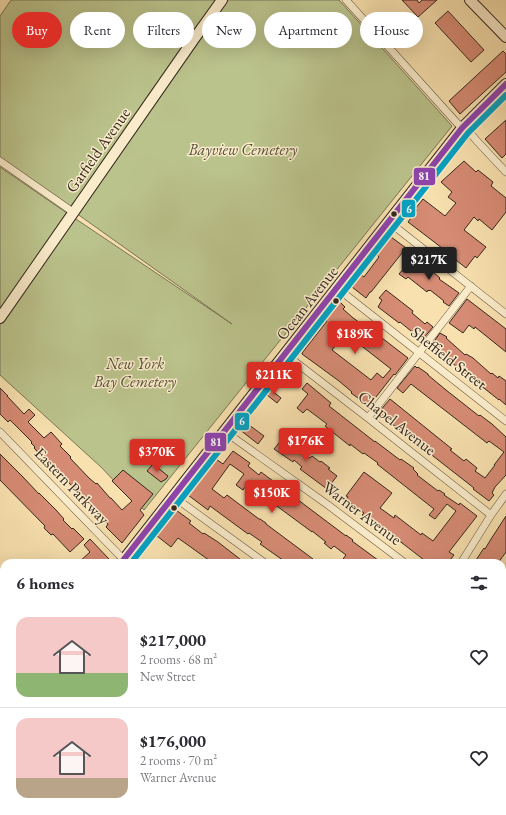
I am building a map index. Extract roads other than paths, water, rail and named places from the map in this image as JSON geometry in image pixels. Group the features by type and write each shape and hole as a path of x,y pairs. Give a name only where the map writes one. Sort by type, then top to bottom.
{"street":[{"name":"Garfield Avenue","path":"0,318 222,0"},
{"path":"346,0 457,123 471,134 506,172"},
{"path":"470,0 506,37"},
{"name":"Ocean Avenue","path":"124,559 174,497 462,128 506,84"},
{"path":"0,161 73,212"},
{"path":"389,222 506,314"},
{"path":"368,418 471,286"},
{"name":"Sheffield Street","path":"337,288 506,420"},
{"name":"Chapel Avenue","path":"285,354 491,515"},
{"name":"Warner Avenue","path":"224,431 328,505 400,559"},
{"name":"Eastern Parkway","path":"0,432 120,559"},
{"path":"464,559 506,494"},
{"path":"174,497 259,559"}],"park label":[{"name":"Bayview Cemetery","path":"243,149"},
{"name":"New York Bay Cemetery","path":"135,372"}]}
